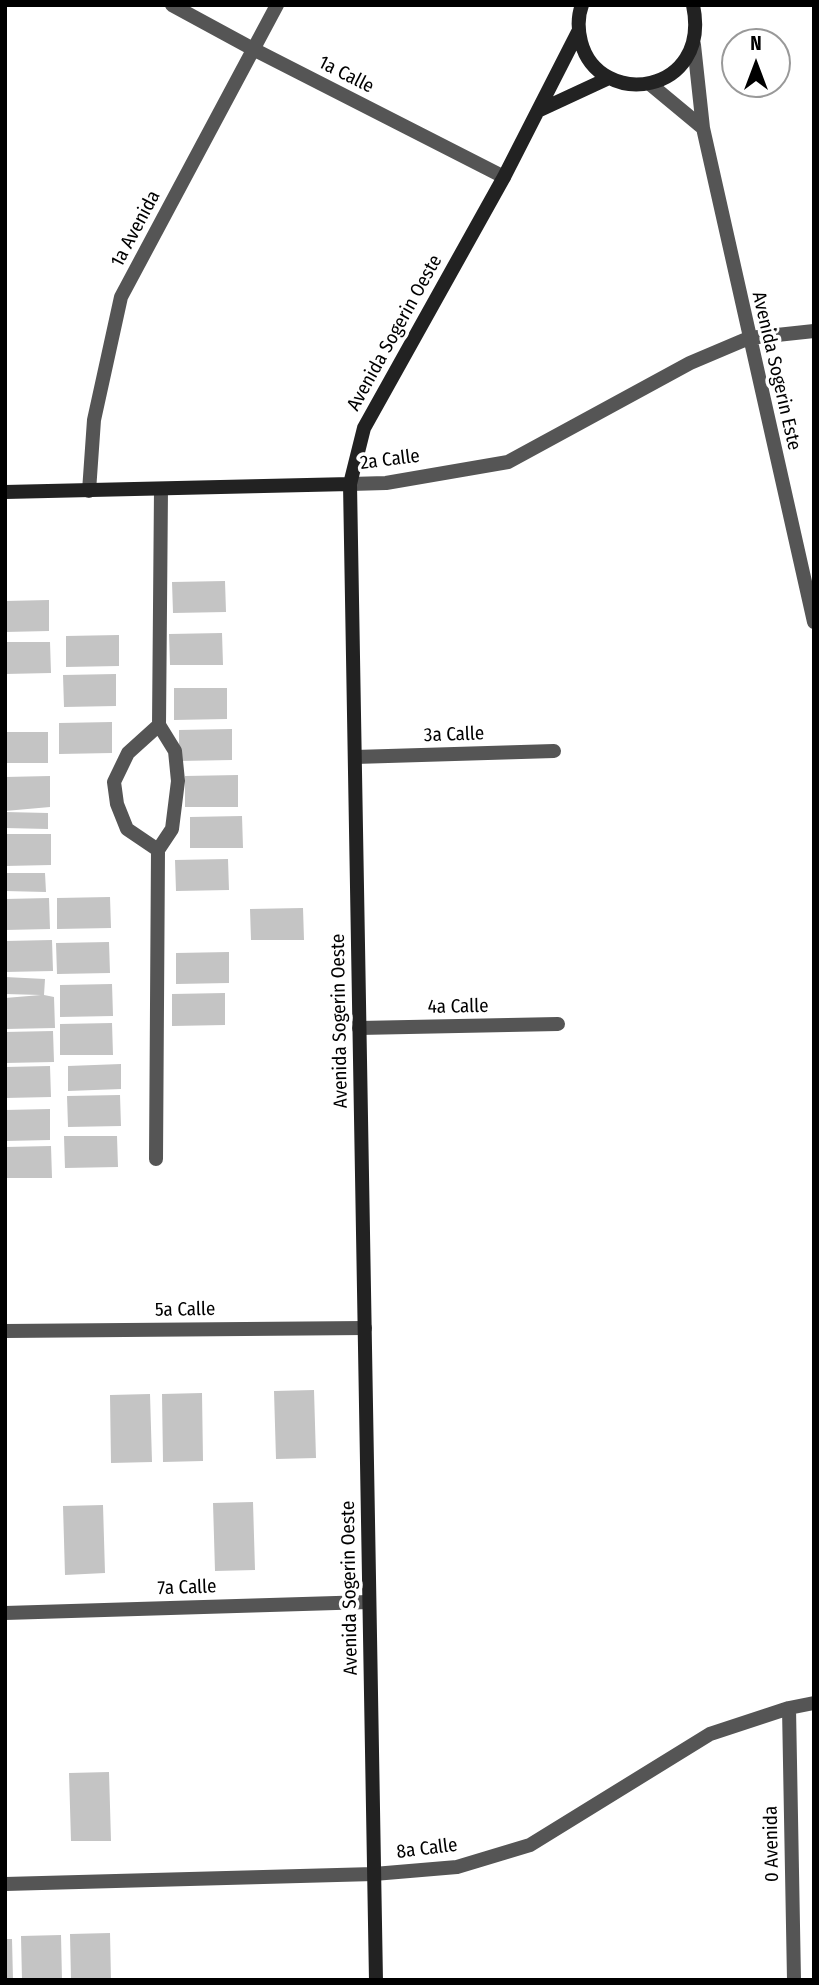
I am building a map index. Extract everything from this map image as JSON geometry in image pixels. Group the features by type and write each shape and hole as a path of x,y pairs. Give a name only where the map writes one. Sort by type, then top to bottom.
{"street":[{"name":"1a Calle","path":"172,5 253,50 504,177"},
{"name":"1a Avenida","path":"89,491 94,420 121,297 277,5"},
{"path":"582,5 578,32 583,50 593,65 609,78 629,84 650,84 669,77 684,63 694,45 697,24 694,5"},
{"name":"Avenida Sogerin Oeste","path":"376,1980 350,484 364,428 504,177 578,32"},
{"name":"Avenida Sogerin Este","path":"694,45 703,128 814,622"},
{"path":"540,110 609,78"},
{"path":"650,84 703,128"},
{"name":"2a Calle","path":"5,492 386,483 508,462 690,363 749,338 814,331"},
{"path":"156,1159 158,850 172,829 178,781 175,751 159,725 161,489"},
{"path":"158,850 127,829 117,804 114,782 128,754 159,725"},
{"name":"3a Calle","path":"355,757 554,751"},
{"name":"4a Calle","path":"359,1028 558,1024"},
{"name":"5a Calle","path":"5,1331 365,1328"},
{"name":"7a Calle","path":"5,1613 369,1602"},
{"name":"8a Calle","path":"5,1884 374,1874 457,1867 530,1845 710,1734 789,1708 814,1703"},
{"name":"0 Avenida","path":"789,1708 794,1980"}],"building":[{"path":"225,581 226,612 173,613 172,582"},
{"path":"49,600 49,631 5,632 5,601"},
{"path":"222,633 223,665 170,665 169,634"},
{"path":"119,635 119,666 66,667 66,636"},
{"path":"5,642 50,642 51,673 5,674"},
{"path":"116,674 116,706 64,707 63,675"},
{"path":"174,688 227,688 227,719 174,720"},
{"path":"112,722 112,753 59,754 59,723"},
{"path":"232,729 232,760 179,761 179,730"},
{"path":"5,732 48,732 48,763 5,763"},
{"path":"238,775 238,807 185,807 185,776"},
{"path":"50,776 50,807 5,811 5,777"},
{"path":"5,812 48,813 48,829 5,828"},
{"path":"242,816 243,848 190,848 190,817"},
{"path":"5,834 51,834 51,865 5,866"},
{"path":"228,859 229,890 176,891 175,860"},
{"path":"5,873 45,873 46,892 5,891"},
{"path":"110,897 111,928 57,929 57,898"},
{"path":"49,898 50,929 5,930 5,899"},
{"path":"303,908 304,940 251,940 250,909"},
{"path":"52,940 53,971 5,972 5,941"},
{"path":"109,942 110,973 57,974 56,943"},
{"path":"229,952 229,983 176,984 176,953"},
{"path":"5,977 45,979 44,995 54,997 55,1028 5,1029 5,998 41,995 5,994"},
{"path":"112,984 113,1016 60,1017 60,985"},
{"path":"225,993 225,1025 172,1026 172,994"},
{"path":"112,1023 113,1055 60,1055 60,1024"},
{"path":"53,1031 54,1062 5,1063 5,1032"},
{"path":"121,1064 121,1089 68,1091 68,1066"},
{"path":"50,1066 51,1097 5,1098 5,1067"},
{"path":"120,1095 121,1126 68,1127 67,1096"},
{"path":"50,1109 50,1140 5,1141 5,1110"},
{"path":"64,1136 117,1136 118,1167 65,1168"},
{"path":"51,1146 52,1178 5,1178 5,1147"},
{"path":"314,1390 316,1458 276,1459 274,1391"},
{"path":"202,1393 203,1461 163,1462 162,1394"},
{"path":"150,1394 152,1462 111,1463 110,1395"},
{"path":"253,1502 255,1570 215,1571 213,1503"},
{"path":"103,1505 105,1573 65,1575 63,1506"},
{"path":"109,1772 111,1841 71,1841 69,1773"},
{"path":"110,1933 111,1980 71,1980 70,1934"},
{"path":"61,1935 62,1980 22,1980 21,1936"},
{"path":"5,1939 12,1939 13,1980 5,1980"}]}
